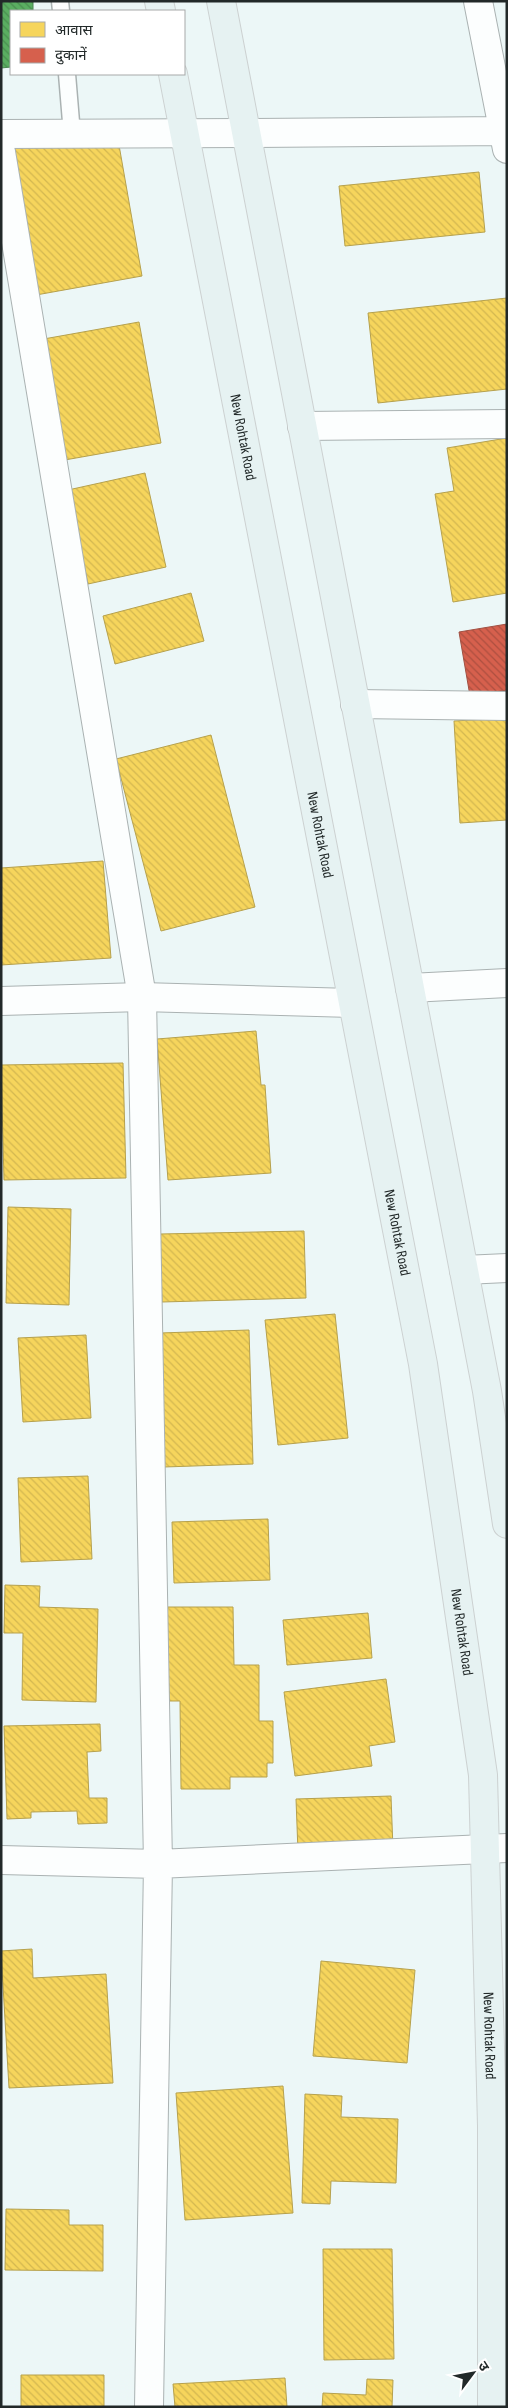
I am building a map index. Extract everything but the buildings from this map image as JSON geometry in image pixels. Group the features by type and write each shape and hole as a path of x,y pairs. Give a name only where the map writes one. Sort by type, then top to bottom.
{"main road":[{"path":"221,1 487,1391 507,1524"},
{"name":"New Rohtak Road","path":"172,75 423,1364 483,1775 496,1848 492,2136 492,2407"}],"street":[{"path":"1,134 245,133 506,137 478,1"},
{"path":"1,152 142,997 158,1864 149,2407"},
{"path":"302,426 507,424"},
{"path":"355,704 507,706"},
{"path":"410,988 507,983"},
{"path":"1,1001 142,997 352,1004"},
{"path":"464,1270 507,1268"},
{"path":"1,1860 158,1864 496,1848"}],"lane":[{"path":"67,75 72,134"}]}
